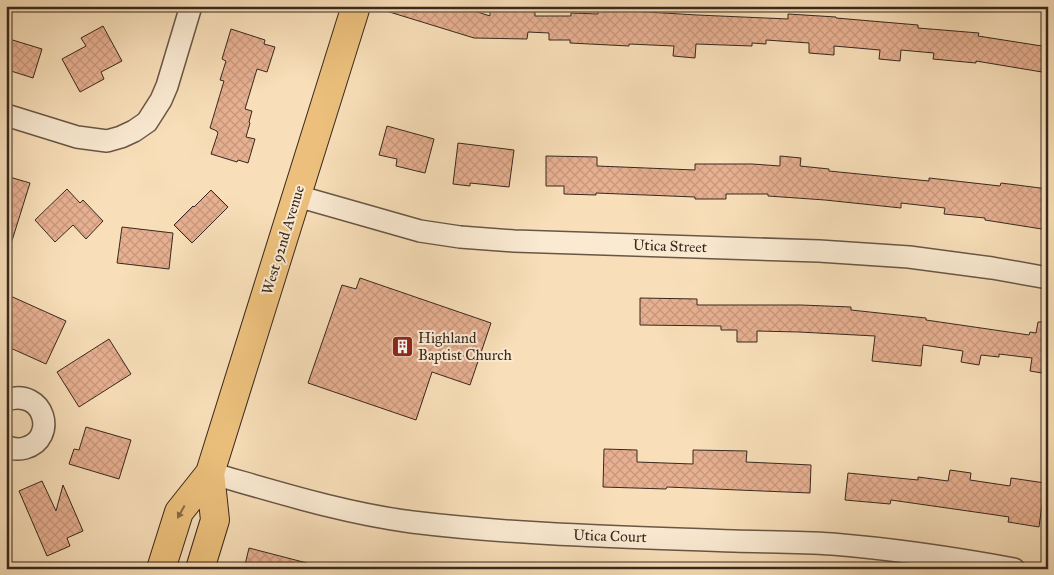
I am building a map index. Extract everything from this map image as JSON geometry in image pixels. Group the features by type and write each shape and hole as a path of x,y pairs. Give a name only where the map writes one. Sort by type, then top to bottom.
{"main road":[{"name":"West 92nd Avenue","path":"161,569 179,512 210,474 356,6"},
{"name":"West 92nd Avenue","path":"200,569 215,520 210,474"}],"street":[{"path":"6,115 77,137 107,141 134,131 147,122 161,100 191,6"},
{"name":"Utica Street","path":"297,196 420,231 460,237 514,241 830,251 909,257 992,268 1048,278"},
{"path":"6,400 26,399 34,403 40,411 44,423 37,441 30,446 20,449 6,446"},
{"name":"Utica Court","path":"210,474 323,505 410,522 526,533 830,544 896,550 1014,569"}],"building":[{"path":"384,6 459,6 490,16 490,9 535,10 535,16 571,16 571,13 598,14 598,8 788,19 788,14 918,25 918,28 979,33 978,36 1048,47 1048,73 976,61 976,63 933,59 934,53 901,50 900,61 879,59 880,50 834,46 834,55 809,53 809,43 766,40 766,44 752,43 752,46 696,44 695,58 673,56 674,46 570,43 570,40 549,40 549,33 528,32 527,39 474,38 383,10"},
{"path":"103,26 122,61 101,72 104,79 80,92 62,59 86,46 81,38"},
{"path":"231,29 265,40 264,44 275,47 267,72 257,69 245,109 252,111 246,137 255,139 248,163 238,160 237,162 211,154 218,133 210,128 224,81 220,80 226,61 222,59"},
{"path":"6,38 42,49 33,78 11,71 12,69 6,67"},
{"path":"387,126 434,139 425,173 396,166 397,159 379,155"},
{"path":"458,143 514,150 509,187 470,183 470,186 453,184"},
{"path":"546,156 597,157 597,166 695,170 695,164 780,166 780,156 801,158 800,166 829,169 829,171 929,181 929,178 1000,186 1001,183 1048,189 1048,230 985,220 985,218 944,214 945,208 901,203 901,208 768,196 768,194 726,194 726,199 695,199 695,197 596,193 596,195 564,194 564,186 546,186"},
{"path":"6,176 30,183 10,247 6,246"},
{"path":"67,189 80,203 83,200 103,221 86,239 73,225 55,242 35,220"},
{"path":"211,190 228,207 192,243 174,225"},
{"path":"122,227 173,233 169,269 117,263"},
{"name":"Highland Baptist Church","path":"360,278 491,323 470,385 432,372 416,420 308,383 342,285 356,289"},
{"path":"6,294 66,321 46,364 6,346"},
{"path":"640,298 697,299 697,305 851,307 851,310 926,318 926,320 1029,335 1030,332 1036,333 1038,322 1048,322 1048,374 1030,371 1032,358 999,354 999,357 981,355 979,365 961,362 963,351 923,345 921,366 872,361 875,336 757,331 757,342 737,342 737,330 721,330 721,326 640,325"},
{"path":"109,339 131,374 79,407 57,372"},
{"path":"86,427 131,440 119,479 69,464 74,449 79,450"},
{"path":"604,449 637,450 637,462 693,464 693,450 747,451 746,462 811,465 810,493 667,487 666,489 603,487"},
{"path":"950,470 971,473 970,480 1010,486 1011,478 1045,483 1039,527 1008,522 1009,517 891,500 890,504 845,500 848,473 918,480 918,477 948,481"},
{"path":"42,481 56,511 63,485 83,531 67,538 70,546 47,556 19,491"},
{"path":"249,548 307,563 307,569 244,569"}],"place":[{"name":"Highland Baptist Church","path":"402,347"}]}
